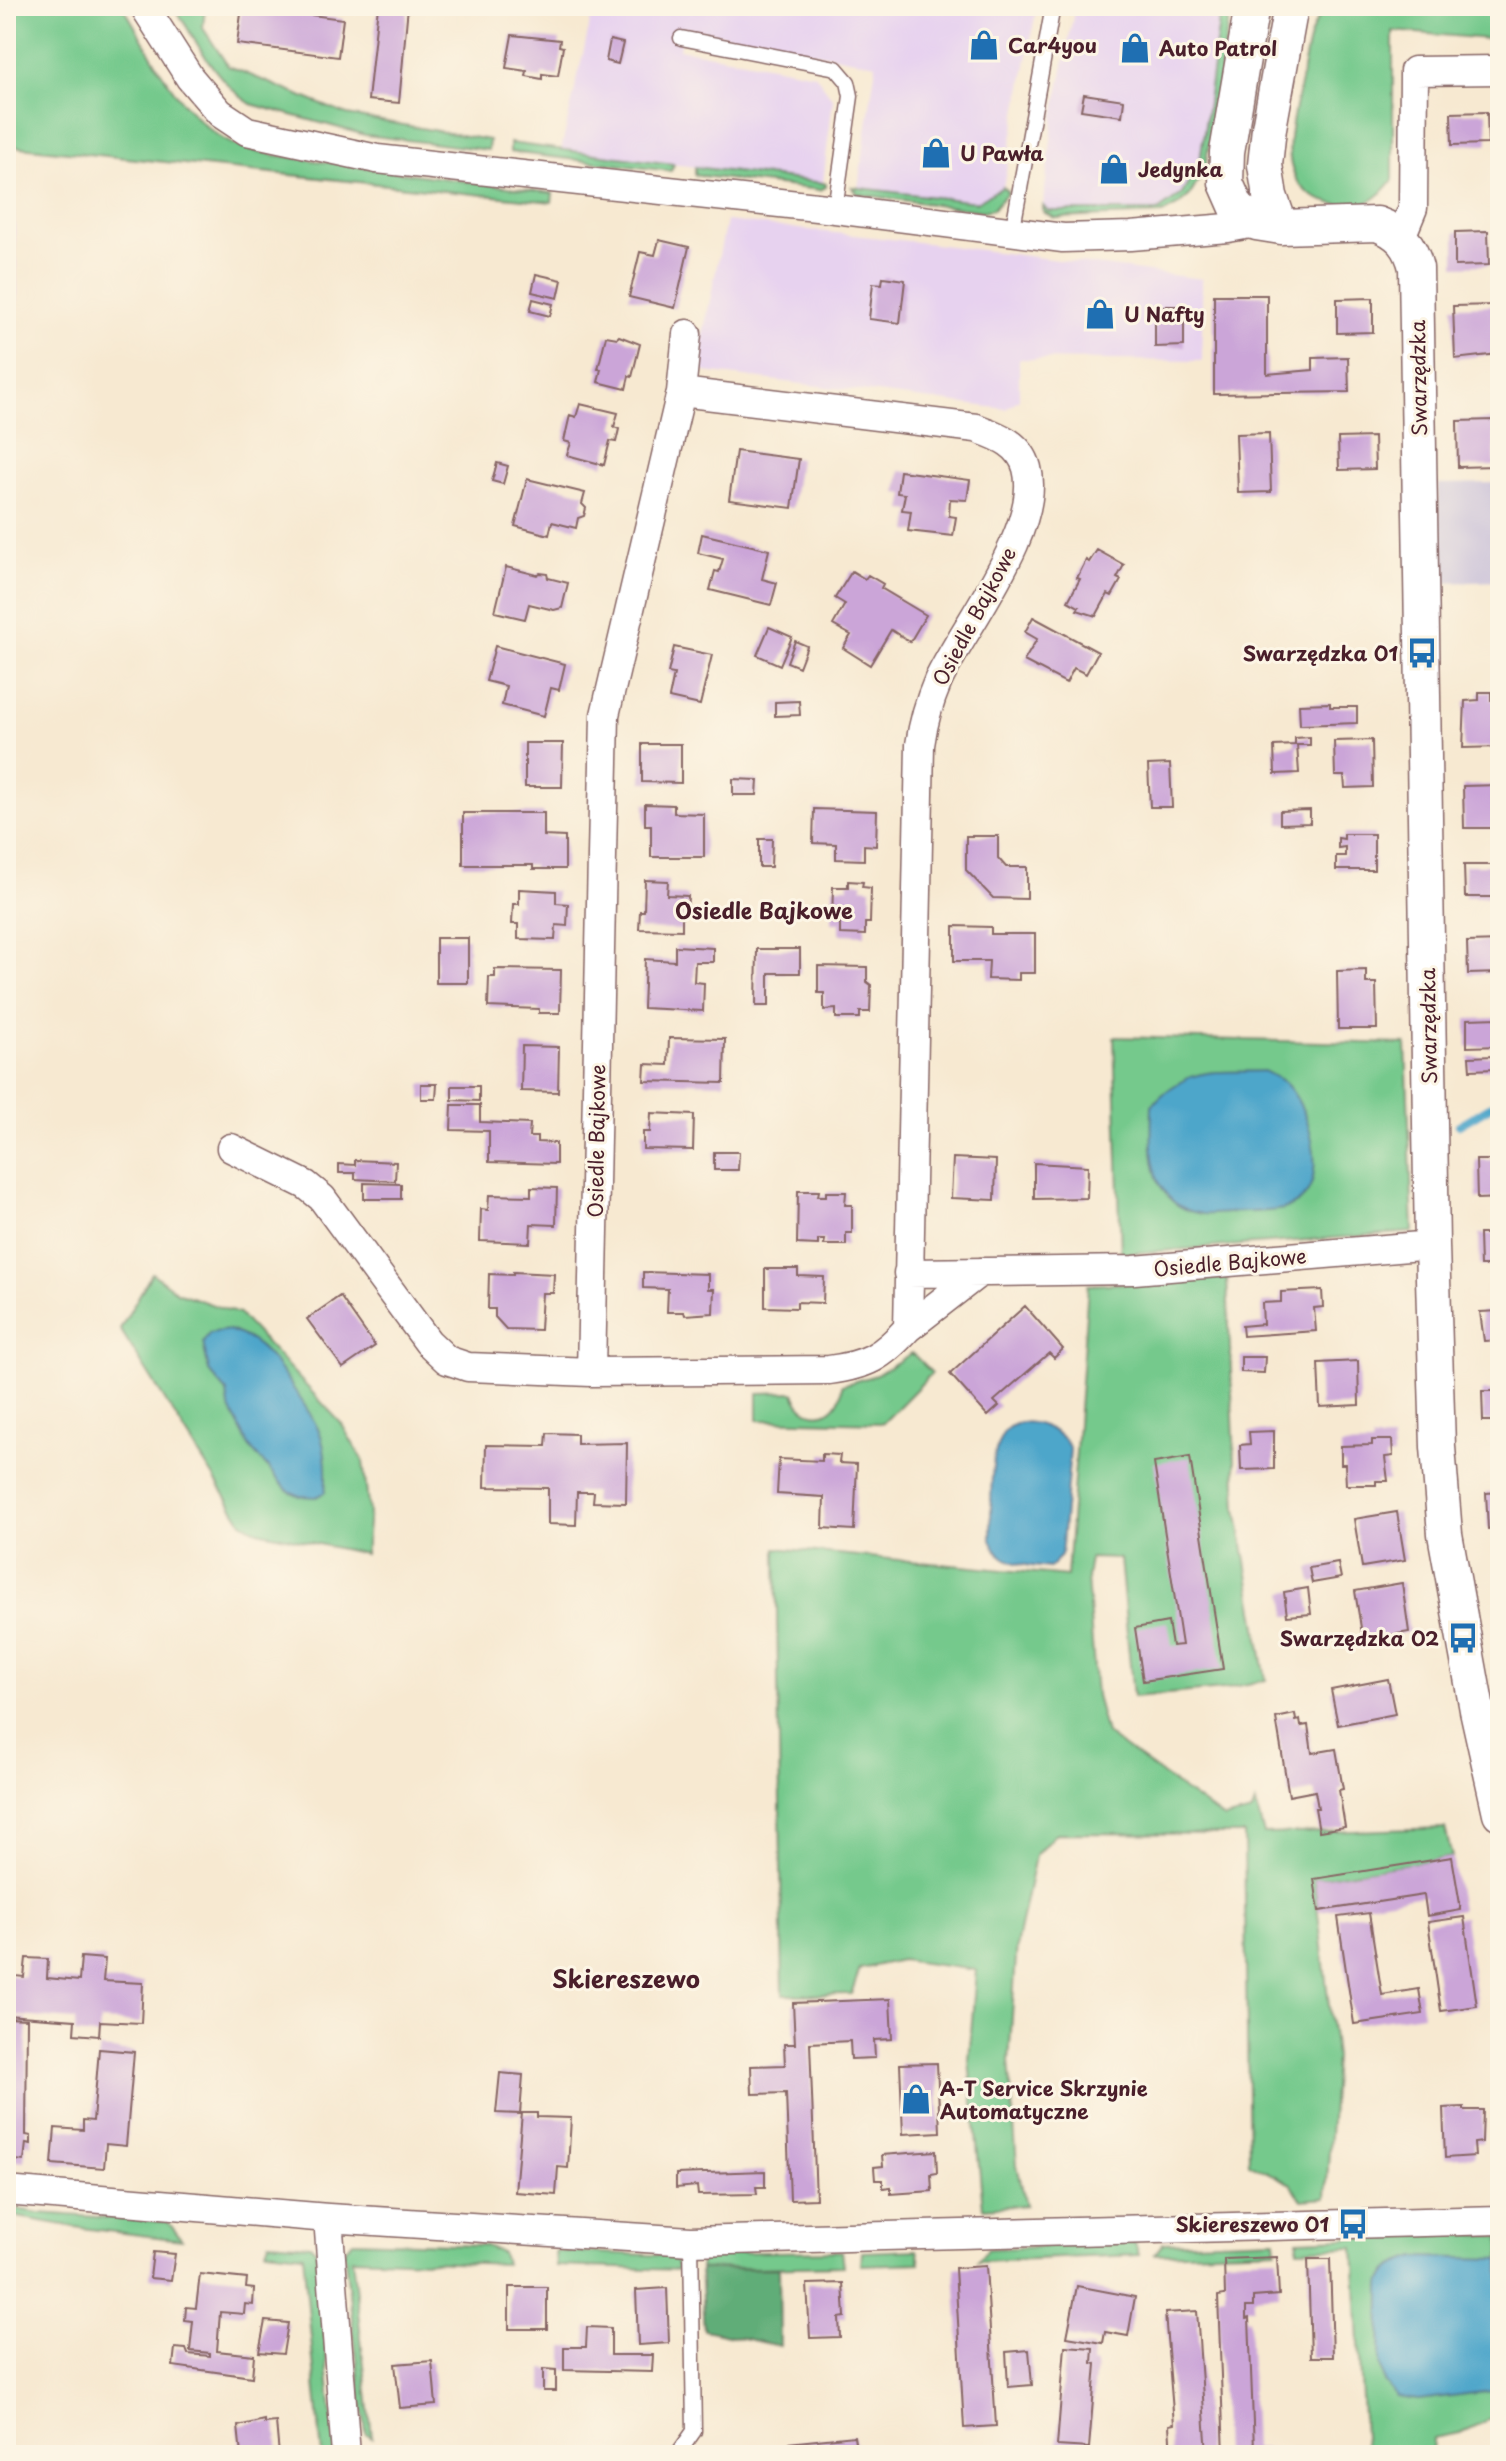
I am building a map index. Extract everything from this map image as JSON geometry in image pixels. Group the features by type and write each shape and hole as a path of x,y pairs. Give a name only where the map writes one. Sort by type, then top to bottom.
{"street":[{"path":"144,6 190,78 220,113 247,131 260,135 377,159 835,209 1063,238 1269,225 1377,224 1401,237 1413,208 1414,71 1500,70"},
{"path":"1252,6 1227,152 1226,183 1237,208 1269,225"},
{"path":"1269,225 1270,196 1265,165 1291,6"},
{"name":"Swarzędzka","path":"1401,237 1412,250 1416,268 1438,1447 1445,1534 1477,1710 1500,1813"},
{"name":"Osiedle Bajkowe","path":"591,1372 605,715 681,392 687,334"},
{"name":"Osiedle Bajkowe","path":"681,392 976,428 1005,439 1018,451 1027,468 1025,511 1017,535 939,678 923,724 920,745 908,1328"},
{"path":"231,1148 306,1185 322,1198 428,1342 447,1360 468,1367 591,1372 829,1370 855,1367 875,1359 908,1328 980,1272"},
{"name":"Osiedle Bajkowe","path":"908,1273 1134,1270 1432,1245"},
{"path":"6,2191 328,2218 691,2241 1500,2220"},
{"path":"328,2218 346,2455"}],"lane":[{"path":"1012,233 1053,6"},
{"path":"681,38 836,68 848,82 851,96 835,209"},
{"path":"677,2455 694,2431 691,2241"}],"shaded area":[{"path":"594,6 1037,6 1003,187 976,202 858,188 876,64 683,27 679,49 815,74 833,99 823,183 561,150"},
{"path":"1075,6 1221,6 1200,162 1182,194 1158,211 1047,211 1043,206 1054,116"},
{"path":"6,35 18,301 6,301"},
{"path":"726,221 1202,279 1202,361 1019,359 1019,399 1006,409 705,372 697,364"},
{"path":"1500,483 1500,581 1439,583 1438,484"}],"green space":[{"path":"6,6 123,6 165,77 189,110 220,137 239,146 274,155 553,193 552,202 11,146"},
{"path":"174,6 205,6 203,28 228,66 347,115 489,140 488,150 365,135 251,104 217,73"},
{"path":"1221,6 1231,6 1205,169 1190,195 1162,214 1055,218 1043,212 1043,206 1048,211 1158,211 1182,194 1200,162"},
{"path":"1327,6 1500,6 1500,40 1393,31 1393,180 1377,197 1364,204 1350,206 1318,199 1303,188 1294,175 1290,158 1292,120 1309,41 1316,22"},
{"path":"510,143 674,164 671,171 510,152"},
{"path":"695,167 823,183 826,187 820,190 695,175"},
{"path":"852,187 976,202 1003,187 1008,192 993,209 983,211 858,194"},
{"path":"1114,1037 1406,1044 1413,1232 1121,1254"},
{"path":"152,1273 177,1292 239,1314 341,1423 363,1461 369,1513 365,1554 258,1531 242,1522 120,1329"},
{"path":"1227,1278 1237,1509 1266,1680 1224,1689 1133,1697 1120,1559 1090,1558 1087,1578 1096,1695 1106,1734 1224,1819 1252,1812 1255,1803 1264,1834 1445,1828 1452,1857 1314,1879 1335,2057 1326,2198 1302,2200 1291,2184 1249,2163 1244,1834 1056,1833 1035,1856 1017,1942 1009,2061 1017,2165 1026,2205 983,2208 969,2060 976,1970 901,1960 860,1969 851,1994 783,1995 776,1548 1067,1576 1088,1285"},
{"path":"912,1353 932,1373 883,1423 758,1420 758,1393 794,1392 805,1409 813,1413 829,1411 836,1405 842,1385 876,1375"},
{"path":"6,2207 39,2213 168,2222 182,2240 6,2215"},
{"path":"1436,2234 1500,2236 1500,2414 1460,2433 1433,2438 1432,2455 1365,2455 1354,2247 1297,2249 1298,2240"},
{"path":"1275,2239 1276,2250 1155,2254 1163,2243"},
{"path":"353,2241 484,2245 502,2253 505,2264 352,2258 372,2437 366,2433 344,2251"},
{"path":"269,2242 310,2245 316,2251 336,2455 322,2455 303,2254 266,2250"},
{"path":"1135,2243 1139,2255 978,2261 987,2249"},
{"path":"917,2250 920,2263 861,2265 862,2252"},
{"path":"555,2251 673,2256 679,2270 556,2266"},
{"path":"841,2251 843,2266 700,2269 702,2253"},
{"path":"779,2268 780,2346 704,2330 700,2269"}],"water":[{"path":"1264,1071 1285,1083 1301,1106 1312,1138 1314,1171 1311,1186 1298,1202 1278,1210 1203,1214 1184,1209 1171,1200 1156,1173 1152,1105 1165,1092 1191,1077 1216,1072"},
{"path":"229,1330 249,1339 266,1353 312,1417 324,1450 325,1492 316,1497 300,1496 287,1490 249,1446 229,1407 227,1392 209,1371 203,1343 209,1333"},
{"path":"1021,1422 1036,1424 1057,1433 1070,1450 1061,1556 1049,1568 1015,1563 1001,1555 991,1540 993,1463 1002,1436 1009,1427"},
{"path":"1416,2257 1500,2259 1500,2390 1418,2400 1397,2397 1384,2382 1380,2363 1381,2284 1390,2269"}],"building":[{"path":"242,6 343,19 338,57 237,44"},
{"path":"378,6 408,6 399,103 368,100"},
{"path":"988,6 1019,6 1018,13"},
{"path":"512,35 560,40 559,46 563,47 558,76 542,74 542,79 526,76 527,71 506,68"},
{"path":"610,40 623,43 618,64 606,61"},
{"path":"1084,94 1124,100 1122,116 1081,110"},
{"path":"1487,112 1488,144 1452,145 1451,113"},
{"path":"1488,231 1489,265 1455,266 1455,232"},
{"path":"659,240 689,247 675,308 629,297 640,252 655,255"},
{"path":"536,274 562,280 558,298 532,292"},
{"path":"883,277 905,280 900,323 869,319 873,283 882,284"},
{"path":"1214,295 1267,295 1267,374 1313,370 1313,358 1348,357 1349,392 1214,394"},
{"path":"1373,298 1373,332 1337,333 1337,299"},
{"path":"533,299 553,304 550,316 530,311"},
{"path":"1496,305 1498,354 1455,359 1453,306"},
{"path":"1162,306 1184,306 1184,346 1155,347 1155,314 1162,314"},
{"path":"606,336 619,336 640,344 626,389 598,382"},
{"path":"580,404 618,413 614,427 619,429 616,442 610,441 604,465 567,455 571,443 564,441 570,415 576,417"},
{"path":"1494,420 1495,466 1458,467 1457,421"},
{"path":"1269,433 1271,492 1238,493 1236,434"},
{"path":"1374,437 1375,469 1339,470 1338,438"},
{"path":"736,451 799,459 792,508 729,500"},
{"path":"497,463 508,466 503,484 492,481"},
{"path":"900,471 970,480 967,500 950,499 949,516 956,517 953,536 908,531 911,511 902,510 905,494 897,493"},
{"path":"527,479 585,493 582,504 586,508 584,516 578,518 576,528 552,522 549,535 515,526"},
{"path":"1495,483 1500,483 1500,520 1495,520"},
{"path":"702,534 769,550 762,579 777,583 771,605 710,590 715,571 719,572 723,559 698,553"},
{"path":"1097,550 1124,565 1117,578 1121,580 1112,596 1108,594 1096,616 1077,610 1079,607 1068,601 1086,560 1089,562"},
{"path":"506,567 537,575 547,574 548,578 568,583 562,608 554,610 529,604 525,619 495,612"},
{"path":"852,571 865,579 868,575 883,584 881,588 926,615 910,642 891,630 870,665 843,648 851,635 833,625 845,604 835,598"},
{"path":"1033,617 1098,652 1086,674 1074,668 1066,683 1024,661 1037,639 1025,632"},
{"path":"769,627 792,637 780,665 757,655"},
{"path":"795,641 807,646 799,667 787,662"},
{"path":"495,646 565,664 559,690 551,688 544,716 502,705 506,686 486,681"},
{"path":"674,647 712,655 700,705 669,698 674,674 668,673"},
{"path":"1479,692 1491,692 1491,700 1500,700 1500,747 1463,748 1465,701 1479,700"},
{"path":"799,701 800,715 775,716 775,702"},
{"path":"1330,703 1330,707 1357,707 1357,723 1300,725 1299,704"},
{"path":"1310,737 1310,745 1297,745 1299,773 1275,774 1274,746 1295,745 1295,738"},
{"path":"1372,740 1373,787 1345,788 1344,776 1335,776 1334,741"},
{"path":"525,743 563,743 562,787 525,787"},
{"path":"642,744 681,744 681,783 642,782"},
{"path":"1170,764 1172,807 1150,807 1148,765"},
{"path":"733,779 758,780 757,795 733,795"},
{"path":"1500,785 1500,828 1464,828 1463,786"},
{"path":"645,804 674,805 674,813 704,814 704,857 651,857 651,825 645,825"},
{"path":"814,809 877,811 876,846 864,845 864,860 836,859 836,844 813,843"},
{"path":"1310,810 1310,823 1280,824 1280,811"},
{"path":"463,813 544,813 544,836 565,837 565,869 533,869 533,865 463,865"},
{"path":"1344,834 1374,834 1374,870 1336,870 1336,856 1345,856 1345,847 1338,848 1338,838 1344,839"},
{"path":"966,836 998,836 998,858 1006,867 1027,867 1027,899 993,898 966,870"},
{"path":"759,839 772,839 771,867 759,867"},
{"path":"1464,865 1499,865 1499,897 1465,897"},
{"path":"645,880 668,881 667,895 688,896 687,913 682,913 682,930 639,929 640,911 644,911"},
{"path":"848,881 863,882 862,887 871,888 870,923 865,923 865,935 840,934 840,923 832,922 833,887 848,887"},
{"path":"519,889 556,891 556,903 568,904 567,926 556,925 555,940 518,939 518,924 512,924 513,904 519,904"},
{"path":"954,926 991,927 991,934 1035,934 1035,973 1019,973 1019,980 988,979 989,961 954,961"},
{"path":"436,938 468,938 468,983 436,983"},
{"path":"1500,941 1500,973 1468,974 1467,942"},
{"path":"675,946 713,948 713,962 695,962 694,982 704,983 703,1011 643,1008 645,959 675,961"},
{"path":"757,949 800,949 800,973 769,973 769,1006 756,1006"},
{"path":"818,966 867,967 867,982 871,985 870,1012 860,1012 860,1018 836,1018 836,1009 824,1010 824,993 818,993"},
{"path":"495,969 561,970 560,1013 488,1007 489,977 495,977"},
{"path":"1366,970 1366,983 1376,983 1377,1029 1338,1029 1337,971"},
{"path":"1500,1018 1500,1046 1467,1047 1467,1019"},
{"path":"669,1038 725,1039 724,1083 644,1081 645,1064 668,1065"},
{"path":"522,1046 559,1047 558,1092 521,1091"},
{"path":"1494,1056 1495,1069 1470,1070 1469,1057"},
{"path":"421,1084 437,1084 436,1099 421,1099"},
{"path":"452,1086 479,1086 479,1101 452,1100"},
{"path":"452,1105 480,1105 480,1122 530,1124 529,1137 537,1137 537,1142 556,1143 556,1164 489,1162 489,1131 451,1130"},
{"path":"651,1113 694,1115 693,1150 643,1149 643,1132 650,1132"},
{"path":"714,1152 739,1152 738,1170 714,1170"},
{"path":"953,1158 996,1160 995,1200 951,1198"},
{"path":"355,1160 396,1162 395,1181 355,1179 355,1173 339,1173 339,1164 355,1165"},
{"path":"1476,1160 1500,1160 1500,1198 1477,1199"},
{"path":"1034,1163 1088,1166 1087,1198 1034,1199"},
{"path":"364,1183 401,1184 401,1199 364,1199"},
{"path":"531,1187 557,1188 556,1225 531,1224 530,1243 480,1241 481,1209 488,1210 489,1195 531,1196"},
{"path":"798,1191 819,1191 818,1196 826,1196 826,1192 846,1192 845,1205 852,1205 852,1233 846,1233 846,1245 824,1245 825,1240 818,1240 818,1245 797,1244"},
{"path":"1479,1234 1500,1234 1500,1266 1480,1266"},
{"path":"765,1269 798,1269 798,1276 824,1277 823,1303 797,1302 797,1308 765,1307"},
{"path":"513,1272 554,1274 553,1293 542,1293 540,1330 506,1329 495,1317 495,1309 488,1309 489,1274 513,1275"},
{"path":"643,1272 708,1274 708,1289 714,1289 713,1313 685,1315 684,1312 667,1312 668,1289 643,1288"},
{"path":"1322,1290 1323,1307 1314,1308 1316,1331 1243,1336 1242,1326 1263,1324 1262,1303 1281,1302 1281,1292"},
{"path":"340,1296 375,1346 343,1368 307,1319"},
{"path":"1025,1306 1063,1349 1054,1358 1049,1353 994,1401 999,1406 988,1416 950,1374"},
{"path":"1500,1311 1500,1340 1484,1341 1480,1312"},
{"path":"1241,1357 1265,1357 1264,1373 1241,1372"},
{"path":"1358,1361 1359,1405 1320,1407 1318,1363"},
{"path":"1482,1391 1500,1391 1500,1421 1483,1421"},
{"path":"1274,1431 1274,1469 1241,1470 1240,1445 1250,1444 1249,1432"},
{"path":"547,1433 577,1434 577,1444 627,1443 626,1503 593,1502 594,1492 577,1492 576,1525 548,1524 548,1488 485,1487 486,1445 546,1446"},
{"path":"1372,1440 1392,1440 1393,1456 1385,1457 1388,1481 1376,1481 1376,1485 1346,1485 1341,1446 1372,1445"},
{"path":"822,1454 840,1455 839,1463 857,1464 854,1530 823,1528 824,1497 777,1494 779,1459 822,1461"},
{"path":"1190,1457 1223,1669 1143,1681 1135,1628 1168,1622 1172,1646 1182,1645 1154,1463"},
{"path":"1500,1492 1500,1528 1488,1529 1486,1493"},
{"path":"1397,1512 1405,1560 1362,1567 1354,1519"},
{"path":"1495,1562 1500,1562 1500,1591 1498,1591"},
{"path":"1338,1563 1341,1578 1312,1583 1309,1568"},
{"path":"1402,1583 1409,1632 1363,1640 1355,1591"},
{"path":"1308,1588 1311,1614 1287,1616 1284,1592"},
{"path":"1388,1679 1395,1714 1338,1725 1331,1690"},
{"path":"1295,1714 1301,1726 1308,1725 1312,1753 1336,1749 1345,1827 1319,1831 1315,1791 1289,1796 1276,1718"},
{"path":"1452,1857 1461,1910 1427,1916 1424,1895 1319,1911 1314,1879"},
{"path":"1369,1913 1382,1995 1419,1989 1423,2014 1354,2024 1338,1917"},
{"path":"1464,1917 1477,2006 1441,2011 1428,1922"},
{"path":"81,1957 105,1959 103,1981 143,1983 141,2023 100,2021 99,2036 74,2034 75,2020 6,2015 6,1975 24,1977 26,1958 48,1959 47,1978 79,1981"},
{"path":"890,1999 892,2039 874,2040 875,2058 851,2059 850,2041 810,2043 816,2199 790,2200 786,2093 752,2094 751,2066 785,2065 784,2044 795,2044 793,2003"},
{"path":"6,2018 27,2019 26,2135 31,2136 31,2144 26,2143 24,2161 6,2159"},
{"path":"99,2049 134,2052 126,2146 106,2144 104,2168 52,2164 55,2128 83,2130 83,2120 93,2121"},
{"path":"937,2063 940,2132 903,2134 900,2064"},
{"path":"500,2073 523,2075 520,2114 496,2113"},
{"path":"1464,2107 1464,2110 1483,2110 1482,2142 1474,2143 1475,2156 1445,2158 1443,2108"},
{"path":"522,2113 537,2113 537,2117 571,2118 568,2168 558,2167 556,2195 515,2192"},
{"path":"936,2151 937,2173 931,2174 932,2191 891,2194 891,2187 883,2188 883,2180 875,2180 874,2167 883,2166 882,2155"},
{"path":"765,2171 765,2187 756,2187 757,2194 698,2195 697,2186 676,2188 676,2174"},
{"path":"153,2252 175,2254 171,2280 150,2278"},
{"path":"1277,2257 1279,2295 1253,2297 1253,2307 1246,2307 1254,2449 1334,2450 1334,2455 1224,2455 1218,2296 1225,2295 1224,2259"},
{"path":"1308,2259 1330,2259 1333,2357 1311,2357"},
{"path":"986,2266 996,2426 964,2428 955,2268"},
{"path":"200,2274 247,2279 246,2288 254,2289 253,2305 245,2304 244,2314 220,2312 217,2351 254,2355 252,2377 173,2366 175,2348 186,2349 188,2354 210,2356 210,2353 190,2351 193,2321 185,2320 186,2307 196,2308"},
{"path":"843,2283 845,2317 839,2318 840,2337 810,2338 807,2284"},
{"path":"1077,2286 1135,2297 1128,2336 1105,2332 1103,2343 1067,2337"},
{"path":"509,2287 547,2287 547,2329 509,2329"},
{"path":"667,2288 669,2343 638,2345 636,2290"},
{"path":"1197,2311 1207,2455 1171,2455 1169,2425 1174,2424 1165,2313"},
{"path":"265,2321 288,2323 283,2354 259,2352"},
{"path":"587,2327 611,2328 611,2355 653,2355 652,2372 564,2370 564,2347 586,2347"},
{"path":"1065,2346 1093,2348 1092,2363 1096,2364 1089,2448 1057,2446"},
{"path":"1029,2350 1032,2385 1008,2387 1006,2352"},
{"path":"432,2361 436,2405 400,2408 395,2364"},
{"path":"543,2369 556,2370 556,2391 543,2391"},
{"path":"264,2420 264,2423 276,2422 279,2455 241,2455 238,2426"},
{"path":"854,2436 857,2455 791,2455 789,2443"},
{"path":"455,2449 456,2455 417,2455 417,2453"}],"waterway":[{"path":"1459,1125 1500,1101"}],"place":[{"name":"Car4you","path":"984,45"},
{"name":"Auto Patrol","path":"1135,48"},
{"name":"U Pawła","path":"936,153"},
{"name":"Jedynka","path":"1114,169"},
{"name":"U Nafty","path":"1100,314"},
{"name":"Swarzędzka 01","path":"1422,653"},
{"name":"Swarzędzka 02","path":"1463,1638"},
{"name":"A-T Service Skrzynie Automatyczne","path":"916,2099"},
{"name":"Skiereszewo 01","path":"1353,2224"}],"district":[{"name":"Osiedle Bajkowe","path":"764,909"},
{"name":"Skiereszewo","path":"626,1978"}]}
